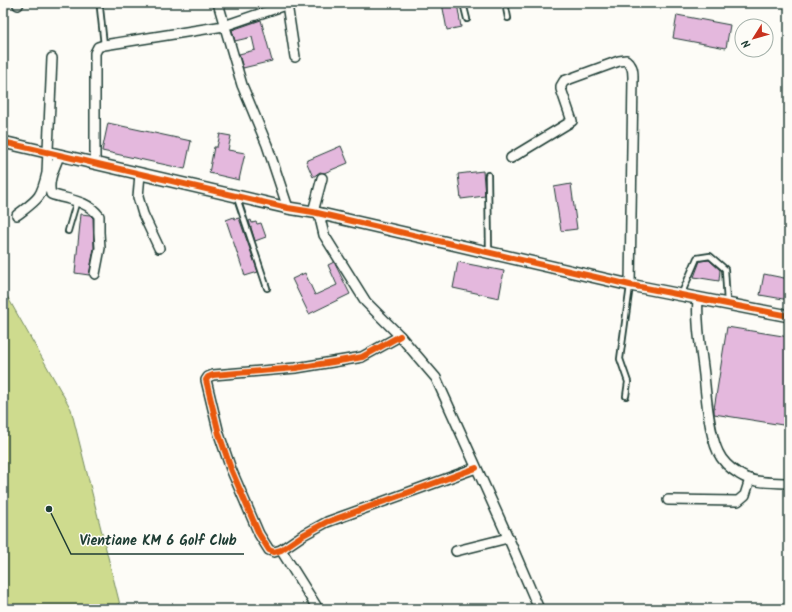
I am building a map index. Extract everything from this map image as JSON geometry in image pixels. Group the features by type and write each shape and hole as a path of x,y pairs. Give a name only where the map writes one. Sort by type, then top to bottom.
{"street":[{"path":"218,3 242,85 267,145 288,208"},
{"path":"95,163 95,53 98,47 224,26 289,4 295,57"},
{"path":"52,58 54,154 50,190 51,194 77,200 87,205 99,216 100,248 95,274"},
{"path":"512,158 572,121 560,86 564,81 619,61 626,60 630,63 633,68 633,77 630,285"},
{"path":"3,142 630,285 789,316"},
{"path":"16,214 38,199 43,190 54,154"},
{"path":"140,174 138,197 143,214 159,248"},
{"path":"322,178 316,213 324,235 366,302 400,336 433,373 539,609"},
{"path":"698,299 697,313 707,400 713,438 718,453 727,464 740,474 754,481 789,483"},
{"path":"400,336 362,357 296,368 214,375 208,377 206,380 219,434 231,469 259,534 269,550 274,552 281,550 303,535 327,522 476,468"},
{"path":"668,500 738,501 744,495 750,479"},
{"path":"456,551 508,538"},
{"path":"281,550 318,609"}],"lane":[{"path":"463,3 467,19"},
{"path":"505,3 508,18"},
{"path":"100,8 104,45"},
{"path":"488,175 489,253"},
{"path":"237,196 267,288"},
{"path":"68,231 77,200"},
{"path":"681,296 697,258 710,256 724,269 728,304"},
{"path":"626,396 628,382 620,358 630,285"}],"green space":[{"path":"3,289 71,409 121,609 3,609"}],"building":[{"path":"442,3 457,3 461,27 447,30"},
{"path":"677,15 730,25 726,48 673,38"},
{"path":"261,20 272,61 243,68 239,54 255,50 252,37 235,41 232,30"},
{"path":"108,123 191,141 185,169 102,151"},
{"path":"220,134 231,136 228,150 245,153 239,180 209,173 214,147 217,147"},
{"path":"341,146 348,163 324,173 320,172 313,177 306,161"},
{"path":"483,171 485,196 461,199 458,174"},
{"path":"571,184 577,229 561,231 554,187"},
{"path":"81,214 90,215 93,218 94,248 89,275 75,273"},
{"path":"234,217 235,219 239,218 258,272 245,276 226,220"},
{"path":"251,220 252,223 261,223 266,237 255,241 249,221"},
{"path":"709,260 720,270 719,281 694,277 700,261"},
{"path":"334,262 350,294 309,314 292,279 305,273 315,295 337,285 328,265"},
{"path":"458,262 504,271 499,298 453,288"},
{"path":"764,274 789,279 789,300 760,295"},
{"path":"727,327 789,337 789,426 714,414"}],"cycle path":[{"path":"3,142 630,285 789,316"},
{"path":"400,336 362,357 296,368 213,375 208,377 206,380 219,434 231,469 259,534 269,550 274,552 281,550 303,535 327,522 476,468"}],"place":[{"name":"Vientiane KM 6 Golf Club","path":"49,509"}]}
